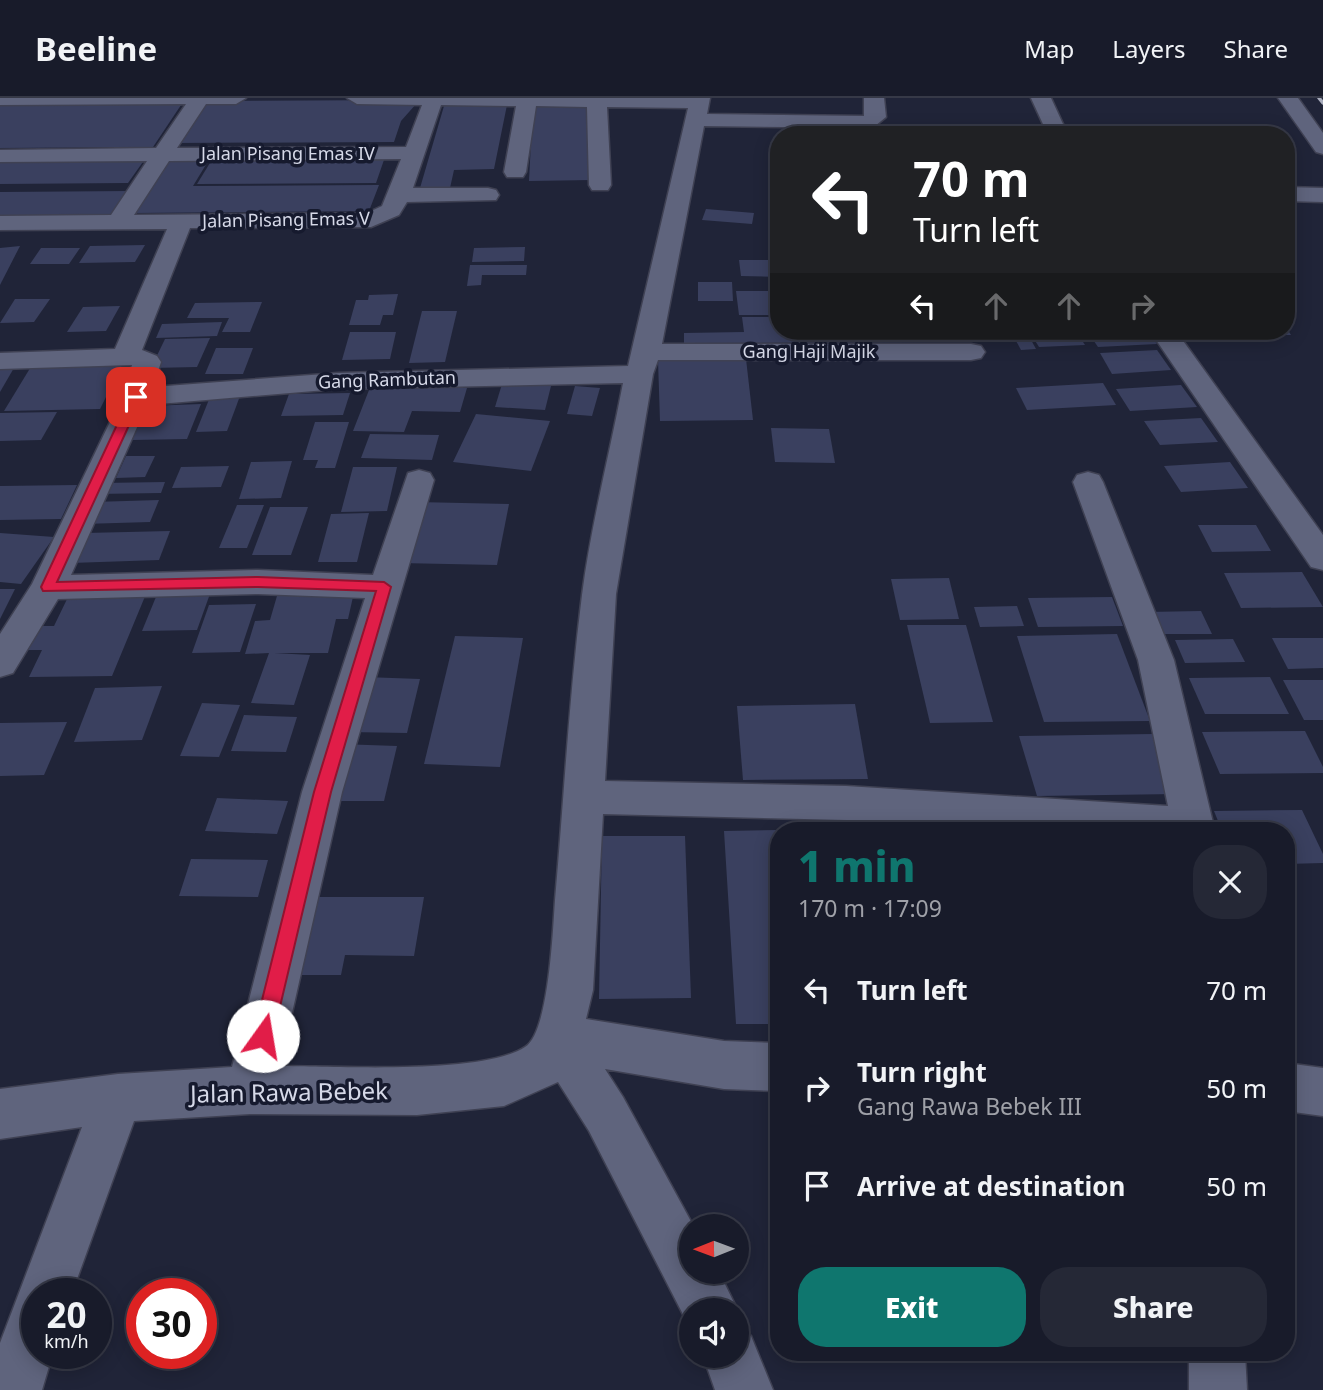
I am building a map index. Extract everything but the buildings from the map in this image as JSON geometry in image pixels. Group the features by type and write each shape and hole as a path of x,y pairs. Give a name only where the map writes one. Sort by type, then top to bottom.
{"street":[{"path":"117,223 200,98"},
{"path":"0,99 236,98"},
{"path":"357,98 597,101 699,107 801,121 874,120 874,98"},
{"path":"801,121 804,98"},
{"path":"1041,98 1054,126"},
{"path":"1288,98 1323,148"},
{"name":"Jalan Pisang Emas V","path":"0,223 371,220 391,210 433,99"},
{"path":"515,172 527,101"},
{"path":"597,101 600,185"},
{"path":"699,107 643,363 599,594 582,797 570,990 558,1038 606,1114 703,1298"},
{"name":"Jalan Pisang Emas IV","path":"0,156 414,153"},
{"path":"1295,194 1323,195"},
{"path":"398,195 488,195"},
{"path":"125,358 181,222"},
{"path":"1169,340 1323,559"},
{"name":"Gang Haji Majik","path":"643,363 971,352"},
{"path":"0,361 141,358 147,362 136,397 48,587 0,663"},
{"name":"Gang Rambutan","path":"136,397 338,381 643,363"},
{"path":"250,1090 323,792 419,480"},
{"path":"1087,482 1156,660 1193,822"},
{"path":"48,587 258,582 384,587"},
{"path":"582,797 846,803 1110,822"},
{"path":"558,1038 724,1065 770,1067"},
{"name":"Jalan Rawa Bebek","path":"0,1114 118,1098 250,1090 417,1091 504,1083 545,1063 558,1038"},
{"path":"1295,1088 1323,1092"},
{"path":"51,1278 118,1098"},
{"path":"1217,1361 1218,1390"},
{"path":"13,1390 21,1365"},
{"path":"736,1368 744,1390"}],"railway":[{"path":"1319,98 1323,103"}],"route":[{"path":"136,397 48,587 258,582 384,587 323,792 263,1036"}]}
